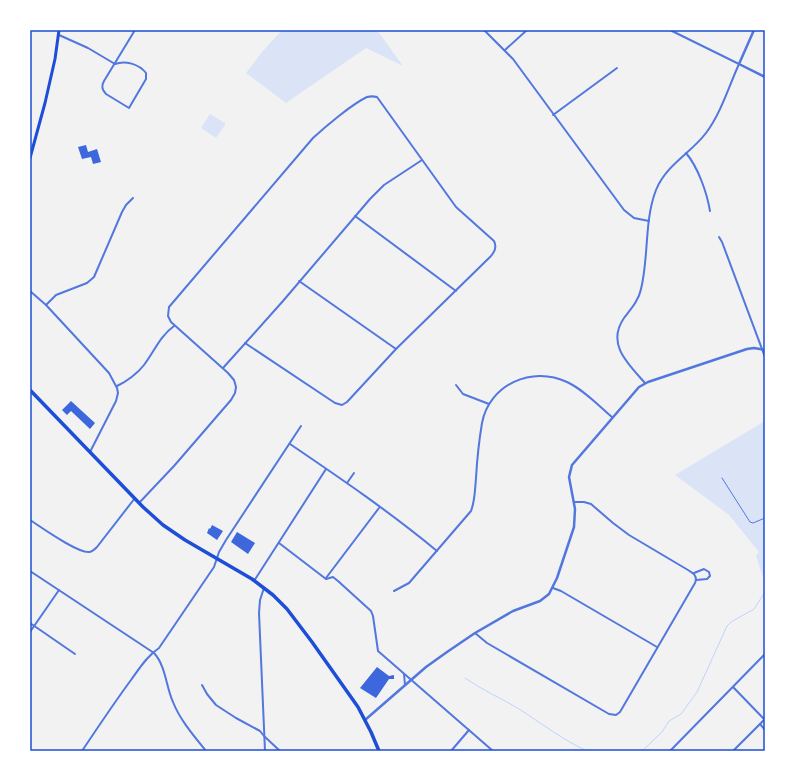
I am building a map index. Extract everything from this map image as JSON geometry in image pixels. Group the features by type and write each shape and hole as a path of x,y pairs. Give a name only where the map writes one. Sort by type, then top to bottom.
{"main road":[{"path":"30,158 45,103 60,30"},
{"path":"30,390 139,503 170,531 254,581 278,600 294,617 353,700 365,720 379,751"}],"street":[{"path":"59,35 88,48 114,64 121,62 131,63 146,73 146,79 129,108 107,95 103,90 103,82 114,64 135,30"},
{"path":"484,30 505,50 624,210 634,218 649,221"},
{"path":"505,50 527,30"},
{"path":"670,30 765,77"},
{"path":"645,384 621,351 617,342 617,336 621,323 635,303 641,291 653,199 659,184 669,170 703,136 717,115 754,30"},
{"path":"554,115 617,68"},
{"path":"139,503 169,471 232,398 236,391 235,383 231,376 174,326 168,316 168,308 313,138 326,126 357,103 373,96 378,98 456,207 492,239 496,245 493,254 396,349 347,402 341,405 335,404 245,344"},
{"path":"686,153 698,174 709,203 710,211"},
{"path":"223,368 283,301 370,199 384,186 422,160"},
{"path":"46,305 56,295 87,282 94,277 122,212 133,198"},
{"path":"355,216 456,291"},
{"path":"719,237 763,349 765,358"},
{"path":"299,281 396,349"},
{"path":"30,291 46,305 109,373 116,386 118,392 116,401 90,452"},
{"path":"116,386 123,383 142,368 164,336 174,326"},
{"path":"365,720 438,658 475,633 513,611 541,600 553,588 573,531 575,516 574,502 569,477 572,465 639,387 749,348 763,349"},
{"path":"394,591 408,584 462,523 472,508 484,413 496,394 510,384 526,377 544,376 556,378 572,385 612,417"},
{"path":"456,385 464,394 489,404"},
{"path":"82,751 109,709 152,652 159,648 214,567 219,552 226,540 301,426"},
{"path":"290,444 413,531 437,551"},
{"path":"254,581 326,468"},
{"path":"347,483 354,473"},
{"path":"30,520 79,550 89,552 97,547 135,498"},
{"path":"475,633 487,643 610,714 614,715 620,712 696,580 694,573 629,535 591,504 574,502"},
{"path":"326,579 380,508"},
{"path":"279,542 326,579"},
{"path":"694,573 704,569 709,572 709,577 706,580 696,580"},
{"path":"30,571 152,652 160,663 172,701 178,713 206,751"},
{"path":"326,579 333,577 338,580 371,610 378,651 493,751"},
{"path":"264,588 260,600 259,614 265,751"},
{"path":"553,588 561,591 658,647"},
{"path":"30,632 59,590"},
{"path":"30,623 75,654"},
{"path":"670,751 765,654"},
{"path":"403,673 405,685"},
{"path":"202,685 216,705 260,731 280,751"},
{"path":"733,687 765,719 733,751"},
{"path":"760,724 765,730"},
{"path":"451,751 469,730"}],"lane":[{"path":"722,478 750,522 765,518"}],"shaded area":[{"path":"282,30 377,30 403,66 366,48 286,103 246,73 262,52"},
{"path":"210,114 225,123 216,138 201,128"},
{"path":"765,421 765,583 756,556 759,552 729,515 675,475"}],"building":[{"path":"86,145 88,152 97,149 101,162 93,164 91,157 82,159 78,147"},
{"path":"71,401 95,423 90,429 71,411 67,415 62,410"},
{"path":"212,525 223,531 217,540 207,533"},
{"path":"237,532 255,543 248,554 231,542"},
{"path":"377,667 389,676 394,675 394,679 389,679 376,698 360,688"}],"waterway":[{"path":"642,751 662,732 669,721 681,714 697,692 727,626 731,622 754,609 765,592"},
{"path":"465,678 519,709 569,742 587,751"}]}
